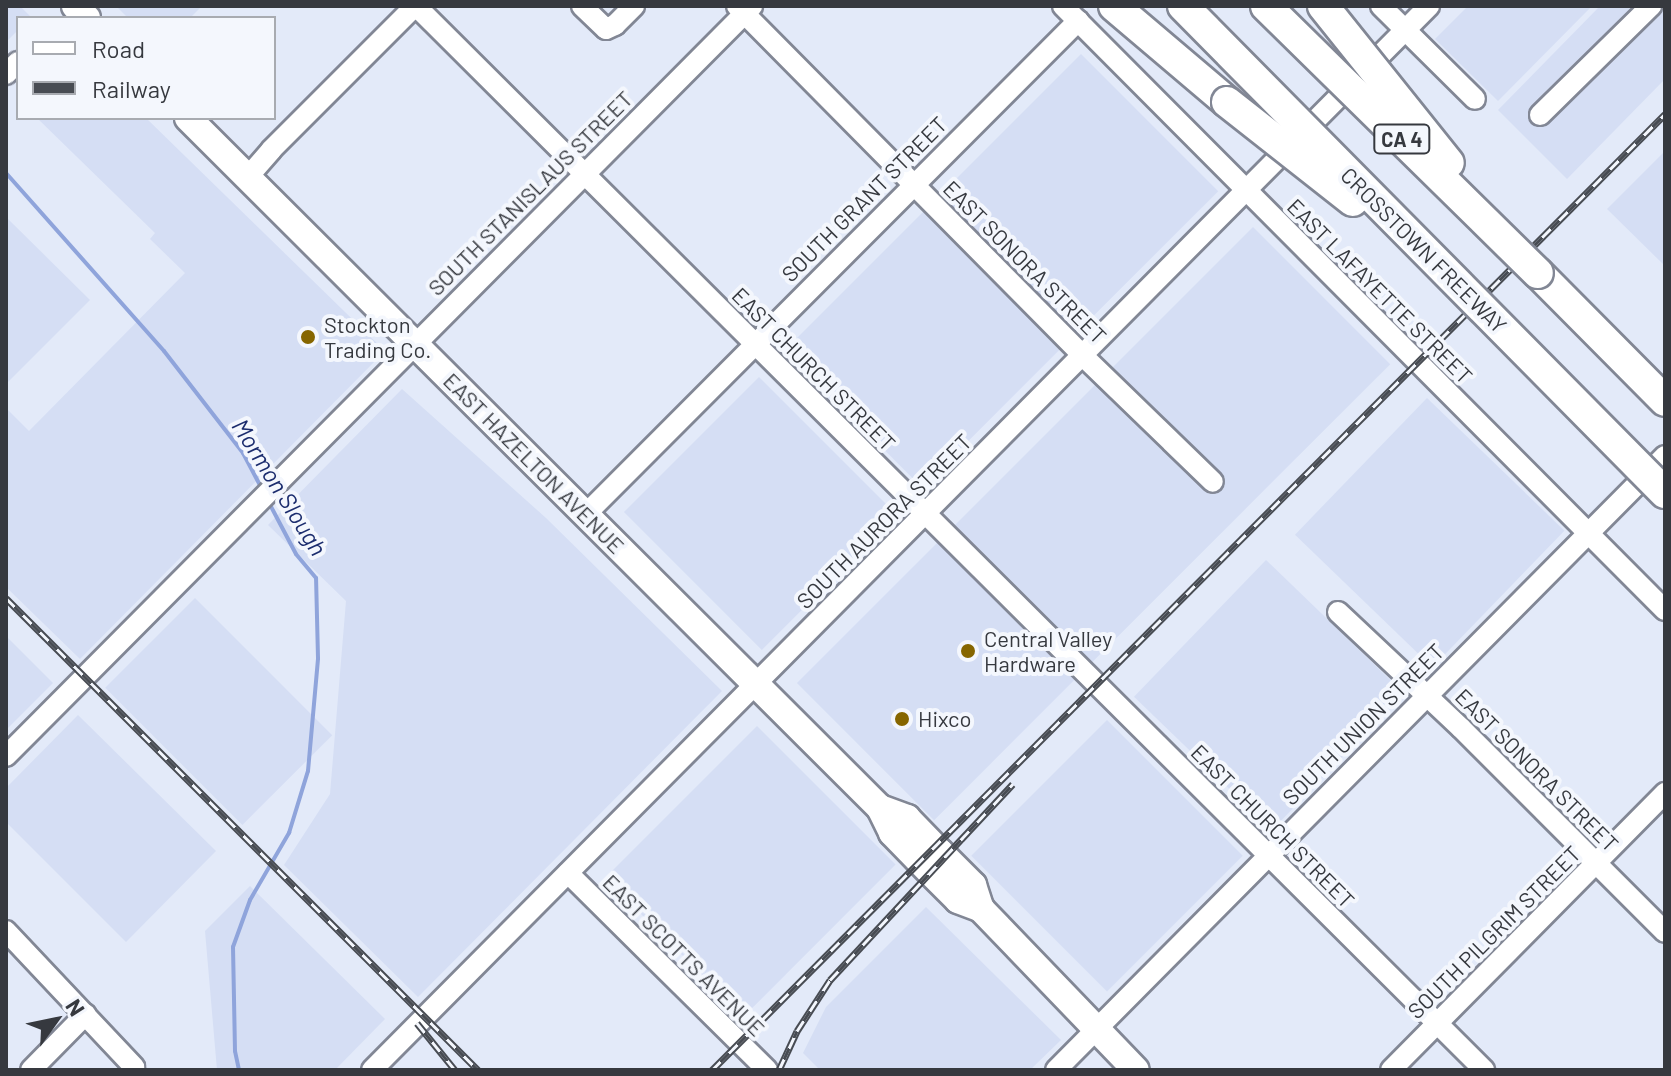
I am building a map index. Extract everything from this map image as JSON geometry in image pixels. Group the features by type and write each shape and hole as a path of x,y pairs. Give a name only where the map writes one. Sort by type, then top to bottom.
{"highway":[{"name":"CROSSTOWN FREEWAY","path":"1183,6 1665,493"},
{"name":"CA 4","path":"1266,6 1665,401"},
{"path":"1323,6 1538,273"},
{"path":"1119,10 1227,102 1449,276"}],"main road":[{"name":"EAST HAZELTON AVENUE","path":"190,120 880,808 907,818 946,857 973,885 981,909 1136,1070"}],"street":[{"name":"EAST CHURCH STREET","path":"415,6 1484,1070"},
{"path":"247,178 415,6"},
{"path":"582,6 606,29 615,25 634,6"},
{"path":"1381,6 1475,99"},
{"name":"SOUTH AURORA STREET","path":"372,1070 1429,6"},
{"path":"1540,115 1651,6"},
{"name":"SOUTH STANISLAUS STREET","path":"6,756 744,8"},
{"name":"EAST SONORA STREET","path":"744,8 1082,355 1213,482"},
{"name":"SOUTH GRANT STREET","path":"586,514 913,183 1070,13"},
{"name":"EAST LAFAYETTE STREET","path":"1070,13 1665,610"},
{"name":"SOUTH UNION STREET","path":"1056,1070 1665,456"},
{"name":"EAST SONORA STREET","path":"1338,612 1426,694 1665,932"},
{"name":"SOUTH PILGRIM STREET","path":"1391,1070 1665,793"},
{"name":"EAST SCOTTS AVENUE","path":"568,873 767,1070"},
{"path":"6,931 134,1067"},
{"path":"31,1070 86,1014"}],"shaded area":[{"path":"6,6 20,6 30,16 16,16 16,32 6,42"},
{"path":"116,6 202,6 192,16 126,16"},
{"path":"1468,6 1592,6 1498,101 1435,39"},
{"path":"1600,6 1665,6 1665,79 1567,179 1498,110"},
{"path":"1081,54 1218,191 922,487 785,350"},
{"path":"39,120 148,120 385,351 80,659 6,587 6,408 29,431 185,273 150,239 155,233"},
{"path":"1665,151 1665,266 1607,209"},
{"path":"6,217 90,300 6,384"},
{"path":"1253,227 1390,364 934,820 797,683"},
{"path":"759,377 897,515 762,650 624,512"},
{"path":"402,389 546,518 722,691 418,997 284,865 330,794 346,601 268,525"},
{"path":"1427,398 1564,531 1432,667 1295,535"},
{"path":"1266,560 1404,693 1272,830 1134,697"},
{"path":"195,598 332,735 242,825 105,688"},
{"path":"6,636 53,683 6,730"},
{"path":"78,715 216,851 126,942 6,822 6,788"},
{"path":"1107,720 1243,856 1107,992 971,856"},
{"path":"757,726 896,865 744,1017 605,878"},
{"path":"250,886 385,1019 335,1070 217,1070 205,931"},
{"path":"926,907 1061,1040 1030,1070 820,1070 803,1053 826,1007"}],"waterway":[{"name":"Mormon Slough","path":"6,173 164,351 243,453 262,489"},
{"name":"Mormon Slough","path":"239,1070 235,1051 233,947 250,900 289,833 308,771 318,658 316,578 296,554 268,501"}],"railway":[{"path":"712,1070 1665,114"},
{"path":"6,598 478,1070"},
{"path":"779,1070 797,1031 830,980 1013,784"},
{"path":"417,1023 455,1070"}],"place":[{"name":"Stockton Trading Co.","path":"308,337"},
{"name":"Central Valley Hardware","path":"968,651"},
{"name":"Hixco","path":"902,719"}]}
